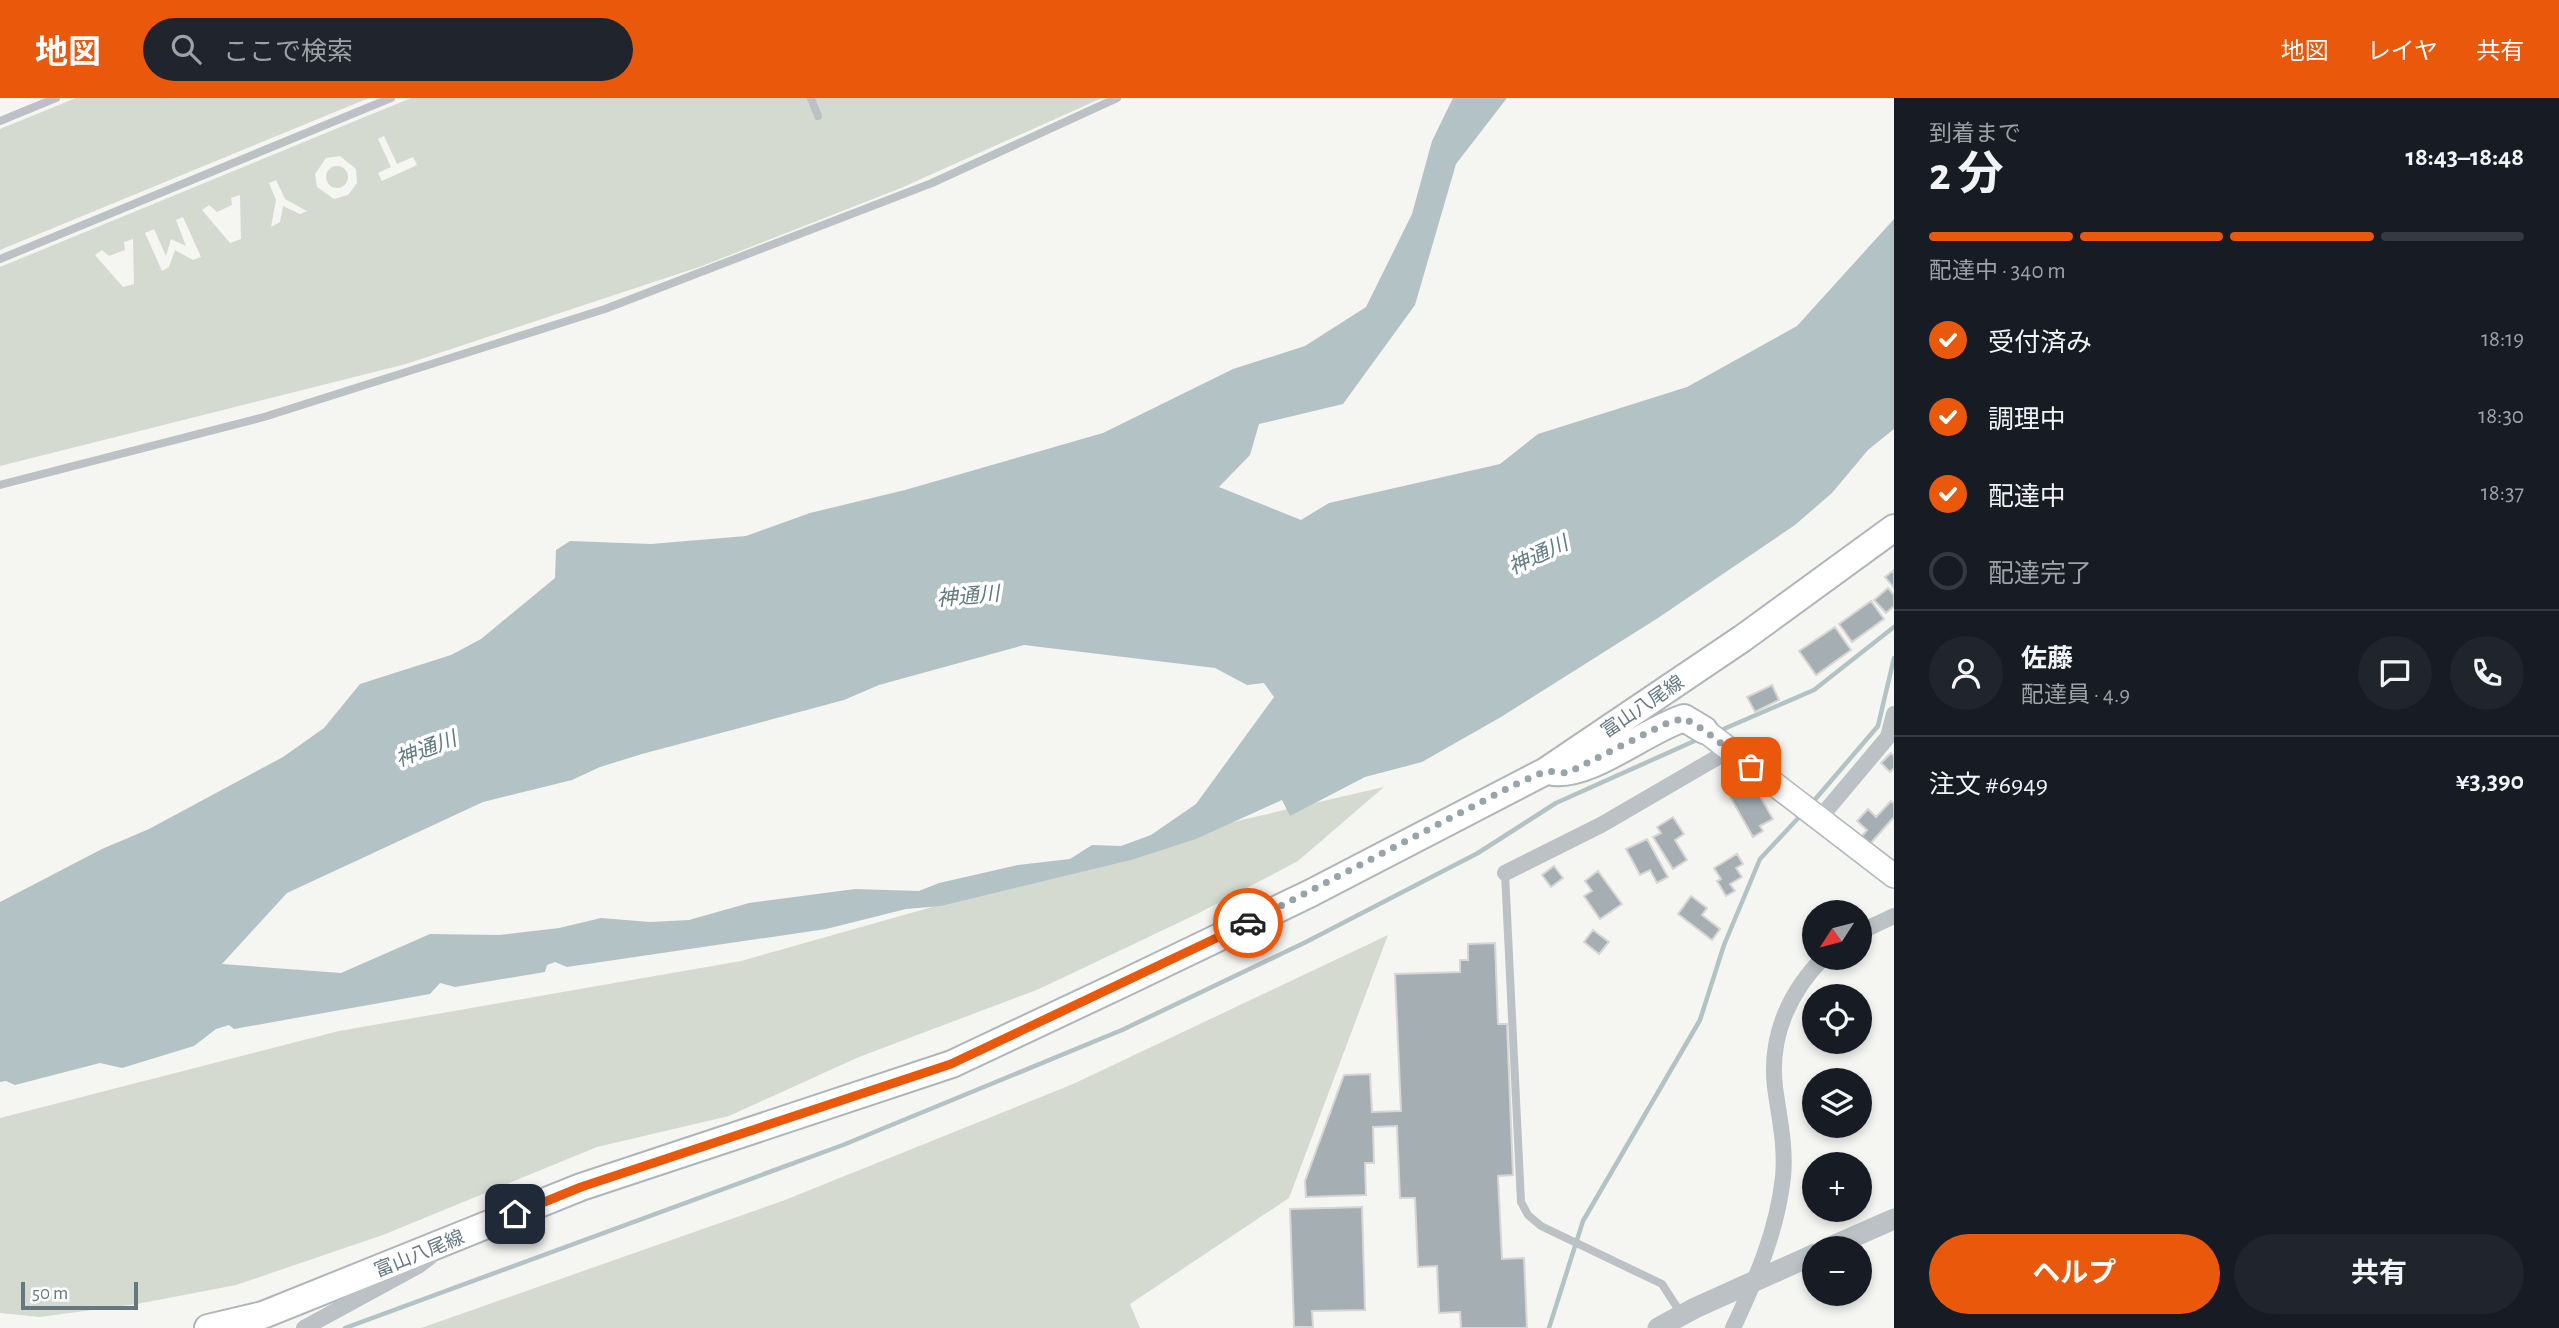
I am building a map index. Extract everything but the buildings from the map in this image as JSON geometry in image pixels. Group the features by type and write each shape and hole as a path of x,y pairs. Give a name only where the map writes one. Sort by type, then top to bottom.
{"main road":[{"name":"富山八尾線","path":"208,1328 264,1315 581,1187 951,1064 1309,894 1546,771 1743,638 1894,528"},
{"path":"1546,771 1567,773 1665,724 1684,718 1716,738 1894,876"}],"street":[{"path":"1819,819 1888,737 1894,714"},
{"path":"1505,873 1601,825 1716,738"},
{"path":"1872,926 1894,916"},
{"path":"1733,1328 1756,1280 1775,1228 1783,1174 1783,1125 1775,1086 1775,1044 1787,1006 1811,970"},
{"path":"1856,1236 1894,1219"},
{"path":"304,1328 418,1266 450,1240"},
{"path":"1658,1328 1802,1260"}],"lane":[{"path":"0,121 56,98"},
{"path":"0,259 391,98"},
{"path":"811,98 818,116"},
{"path":"0,485 264,417 605,309 932,184 1117,98"},
{"path":"1505,873 1521,1202 1528,1215 1541,1227 1662,1284 1682,1315"}],"shaded area":[{"path":"76,98 369,98 0,250 0,129"},
{"path":"411,98 1102,98 901,188 702,266 406,364 0,466 0,267","holes":["384,136 397,164 413,157 417,165 382,181 378,173 391,167 378,139","340,156 356,169 357,183 348,195 334,199 317,187 315,174 326,158","276,180 285,199 307,211 300,214 283,206 280,222 271,227 276,200 269,183","240,195 241,239 230,243 202,210 209,205 217,212 232,205 231,198","183,217 201,257 193,260 175,250 169,267 162,271 145,233 154,229 166,256 171,239 186,246 176,220","133,239 134,284 123,287 95,255 102,250 109,256 125,250 124,242"]},
{"path":"337,166 345,169 348,177 345,185 337,188 329,185 326,177 329,169"},
{"path":"1384,787 1298,861 1197,914 1039,989 859,1057 729,1116 597,1147 383,1235 236,1285 137,1304 40,1317 0,1313 0,1118 339,1031 741,961 1237,821"},
{"path":"1388,935 1289,1198 1130,1304 1140,1328 421,1328 785,1200 1073,1084"}],"water":[{"name":"神通川","path":"1453,98 1507,98 1456,164 1415,305 1343,404 1259,424 1250,455 1219,487 1301,520 1329,503 1500,464 1538,434 1687,387 1797,326 1894,219 1894,429 1868,450 1832,493 1795,525 1658,618 1501,717 1422,762 1365,777 1290,816 1282,800 1196,839 1131,860 941,906 906,909 826,929 567,967 555,962 547,965 545,972 455,987 440,983 430,994 234,1029 229,1025 216,1029 194,1046 122,1068 100,1063 15,1085 6,1081 0,1082 0,902 102,849 149,829 283,757 324,728 360,684 451,655 481,639 555,578 556,550 570,541 651,544 746,536 810,513 905,490 1103,433 1233,369 1305,346 1366,307 1412,214 1432,141","holes":["1024,645 1215,668 1247,685 1264,683 1274,697 1196,804 1151,835 1121,846 1092,845 1070,859 1018,865 939,883 919,891 855,889 749,903 689,920 650,922 601,918 559,928 499,935 430,934 341,973 222,964 287,893 483,802 572,780 600,767 642,754 844,700 879,685"]}],"waterway":[{"path":"1719,731 1814,690 1894,627"},
{"path":"1812,803 1878,726 1894,658"},
{"path":"345,1328 843,1145 1122,1030 1306,942 1478,853 1556,803 1701,738"},
{"path":"1549,1328 1583,1221 1700,1020 1724,945 1760,859 1802,814"}],"way so far":[{"path":"1248,923 1309,894 1514,785 1546,771 1567,773 1665,724 1684,718 1704,730 1751,767"}],"route":[{"path":"515,1214 581,1187 808,1114 951,1064 1248,923"}]}
